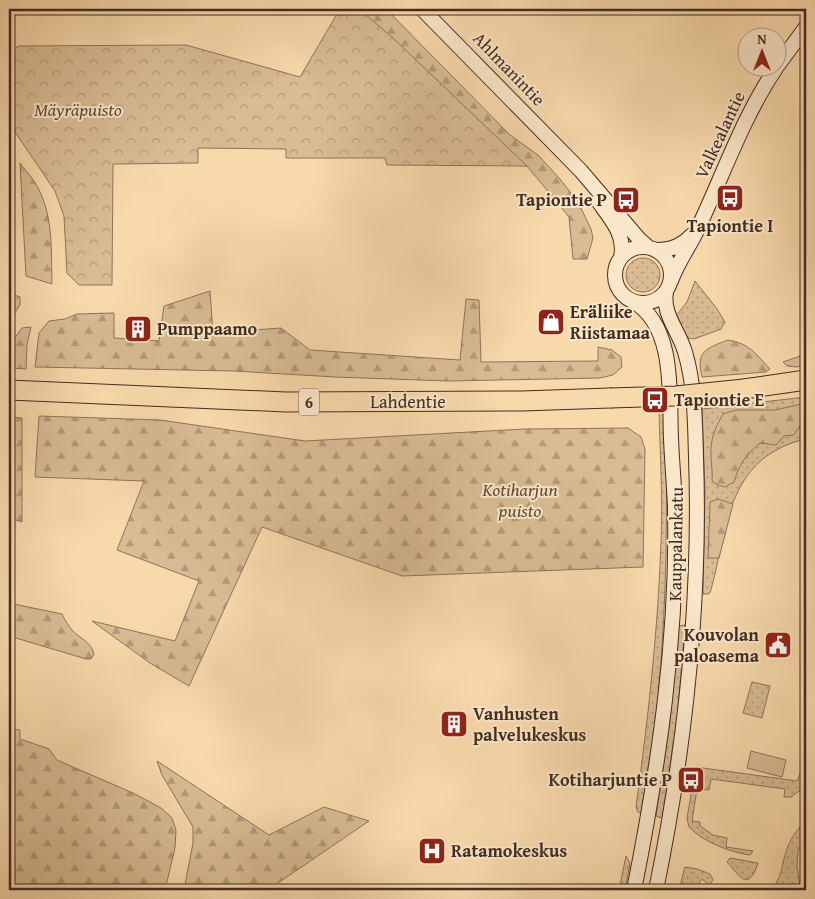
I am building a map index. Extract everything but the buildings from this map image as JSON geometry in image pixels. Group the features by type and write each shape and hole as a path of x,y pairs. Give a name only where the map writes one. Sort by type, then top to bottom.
{"highway":[{"name":"Lahdentie","path":"9,390 286,402 522,401 676,396 806,380"}],"main road":[{"name":"Ahlmanintie","path":"422,9 568,157 639,239 651,248"},
{"name":"Valkealantie","path":"788,51 806,27"},
{"name":"Valkealantie","path":"668,286 678,263 702,220 744,124 770,78"},
{"name":"Ahlmanintie","path":"568,157 616,227 622,244 621,257"},
{"name":"Valkealantie","path":"651,248 668,250 683,242 695,231 702,220"},
{"path":"651,248 664,257 669,264 668,286 657,300 634,302 625,298 618,290 615,281 615,267 621,257 629,250 651,248"},
{"name":"Kauppalankatu","path":"656,890 675,786 684,711 694,610 696,525 696,458 691,383 685,352 665,308 668,286"},
{"name":"Kauppalankatu","path":"634,302 642,307 654,322 664,347 669,375 675,508 672,609 666,691 648,819 634,890"}],"green space":[{"name":"Mäyräpuisto","path":"340,9 359,9 393,38 527,166 387,165 385,158 286,158 286,149 198,148 198,163 113,164 112,285 79,285 67,273 64,216 55,191 9,123 9,58 12,50 19,46 186,45 300,77"},
{"path":"343,9 386,9 510,135 538,155 578,202 591,229 593,238 587,259 573,259 569,217 527,166 481,159"},
{"path":"20,163 34,181 45,205 50,231 52,284 26,276"},
{"path":"643,258 655,263 660,275 655,287 643,292 631,287 626,275 631,263"},
{"path":"695,281 725,322 721,329 694,339 688,338 676,316 687,302"},
{"path":"210,291 213,333 281,328 310,350 460,360 466,299 479,300 481,362 598,361 598,347 612,350 621,357 622,367 613,375 600,378 448,381 234,371 35,367 39,333 49,321 65,319 77,314 114,313 114,338 159,341 164,306"},
{"path":"9,293 20,297 20,305 9,322"},
{"path":"31,327 27,344 26,369 9,368 9,346 22,328"},
{"path":"728,340 747,347 770,369 766,372 702,377 700,362 704,352"},
{"path":"806,354 806,364 797,367 787,366 783,362"},
{"path":"806,397 806,439 784,446 764,458 751,471 741,486 727,520 710,593 703,594 705,490 702,409"},
{"path":"806,403 806,417 794,435 784,436 776,445 760,443 744,460 734,482 725,487 717,485 712,480 712,439 723,414 736,410 775,410"},
{"path":"665,409 665,589 661,661 656,712 641,813 638,812 636,807 652,675 660,576 662,509 659,410"},
{"name":"Kotiharjun puisto","path":"39,416 160,420 305,441 525,429 628,428 641,437 645,449 643,567 402,576 262,527 189,686 150,663 92,621 175,641 199,581 117,550 144,481 35,477"},
{"path":"9,417 22,418 22,522 9,518"},
{"path":"718,499 733,504 719,558 708,558 710,502"},
{"path":"9,603 62,614 76,634 91,646 94,654 91,659 9,636"},
{"path":"685,625 677,718 662,818 656,816 670,722 678,626"},
{"path":"752,682 770,686 762,718 743,713"},
{"path":"9,729 20,730 20,739 49,749 57,760 133,793 161,808 172,818 176,830 175,848 165,890 9,890"},
{"path":"751,751 786,760 782,777 747,768"},
{"path":"806,760 806,786 791,797 784,797 785,789 711,779 709,790 697,789 692,821 700,822 700,826 713,835 727,838 726,847 753,851 750,855 717,846 689,827 687,818 696,767 797,781"},
{"path":"157,761 269,835 324,807 369,821 278,883 277,890 184,890 193,843 193,827 162,775"},
{"path":"806,820 806,837 798,851 797,866 800,884 805,890 772,890 776,884 790,842"},
{"path":"626,856 630,863 625,890 619,890"},
{"path":"730,858 758,863 751,877 747,880 740,876 727,862"},
{"path":"685,867 710,874 713,880 709,885 702,879 694,890 679,890"}],"place":[{"name":"Tapiontie I","path":"730,198"},
{"name":"Tapiontie P","path":"626,200"},
{"name":"Eräliike Riistamaa","path":"551,322"},
{"name":"Pumppaamo","path":"138,329"},
{"name":"Tapiontie E","path":"655,400"},
{"name":"Kouvolan paloasema","path":"778,645"},
{"name":"Vanhusten palvelukeskus","path":"454,724"},
{"name":"Kotiharjuntie P","path":"691,780"},
{"name":"Ratamokeskus","path":"432,851"}]}
